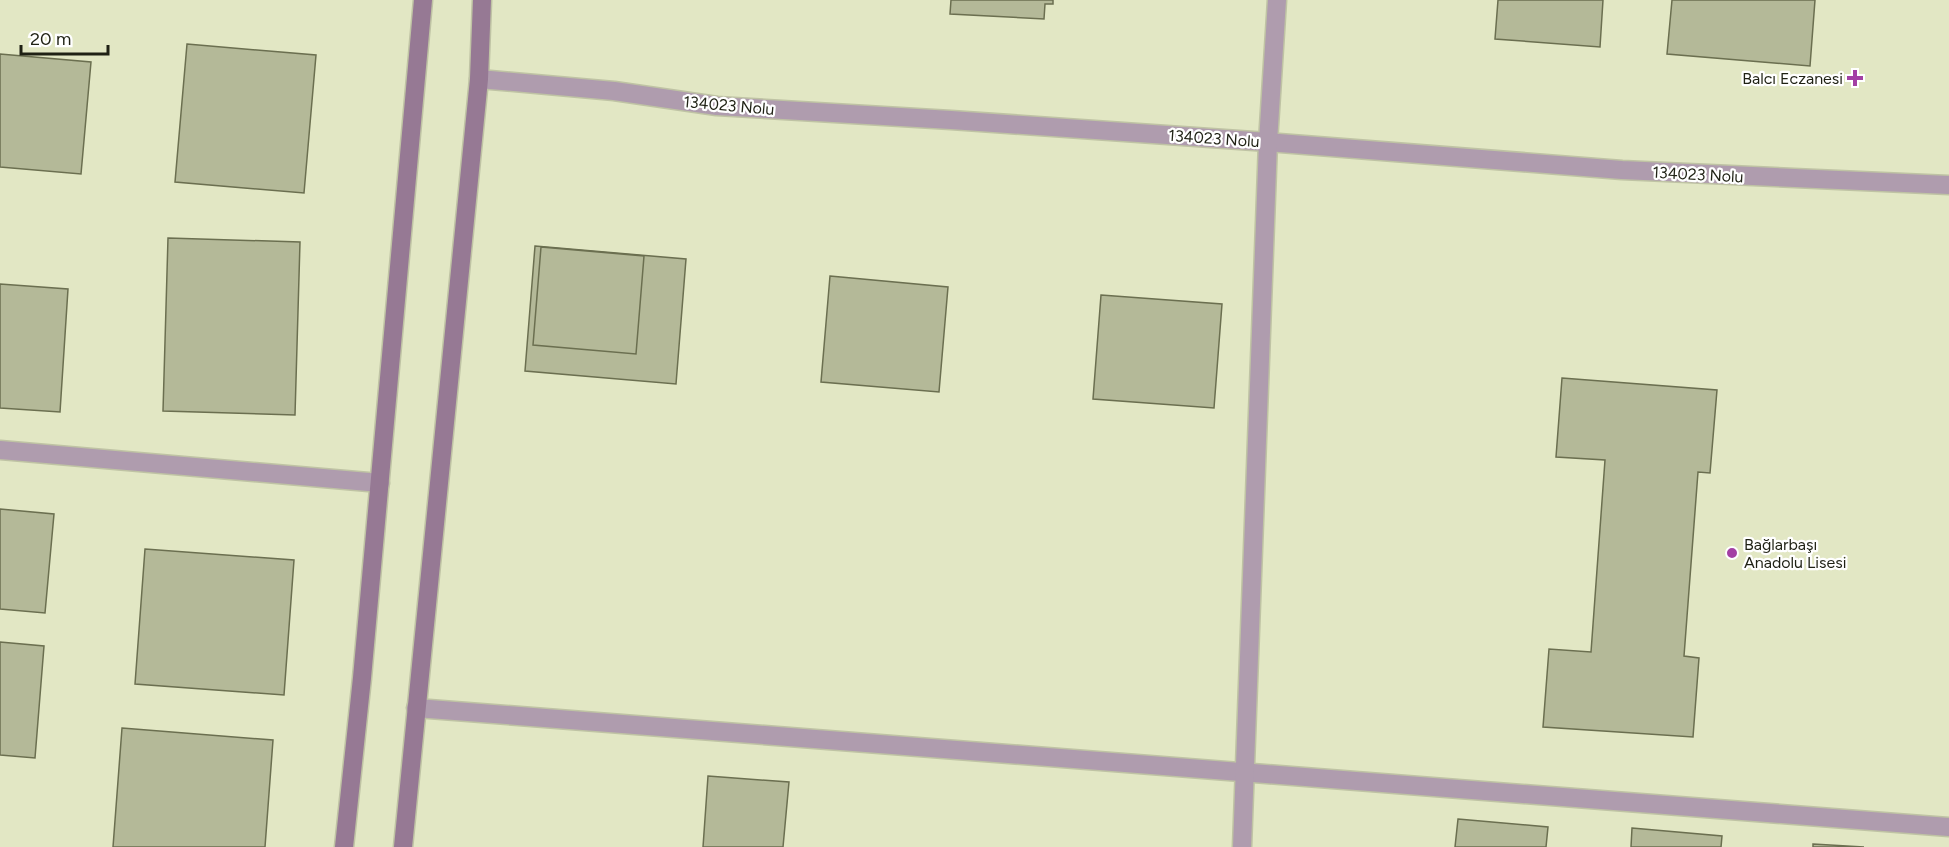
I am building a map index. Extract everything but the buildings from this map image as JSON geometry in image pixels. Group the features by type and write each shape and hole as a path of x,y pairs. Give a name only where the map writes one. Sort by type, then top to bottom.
{"main road":[{"path":"345,847 423,0"},
{"path":"403,847 479,79 482,0"}],"street":[{"path":"1242,847 1268,142 1277,0"},
{"name":"134023 Nolu","path":"479,79 614,91 717,106 1268,142 1622,170 1949,185"},
{"path":"0,450 380,483"},
{"path":"416,708 1949,827"}],"place":[{"name":"Balcı Eczanesi","path":"1855,78"},
{"name":"Bağlarbaşı Anadolu Lisesi","path":"1732,553"}]}
